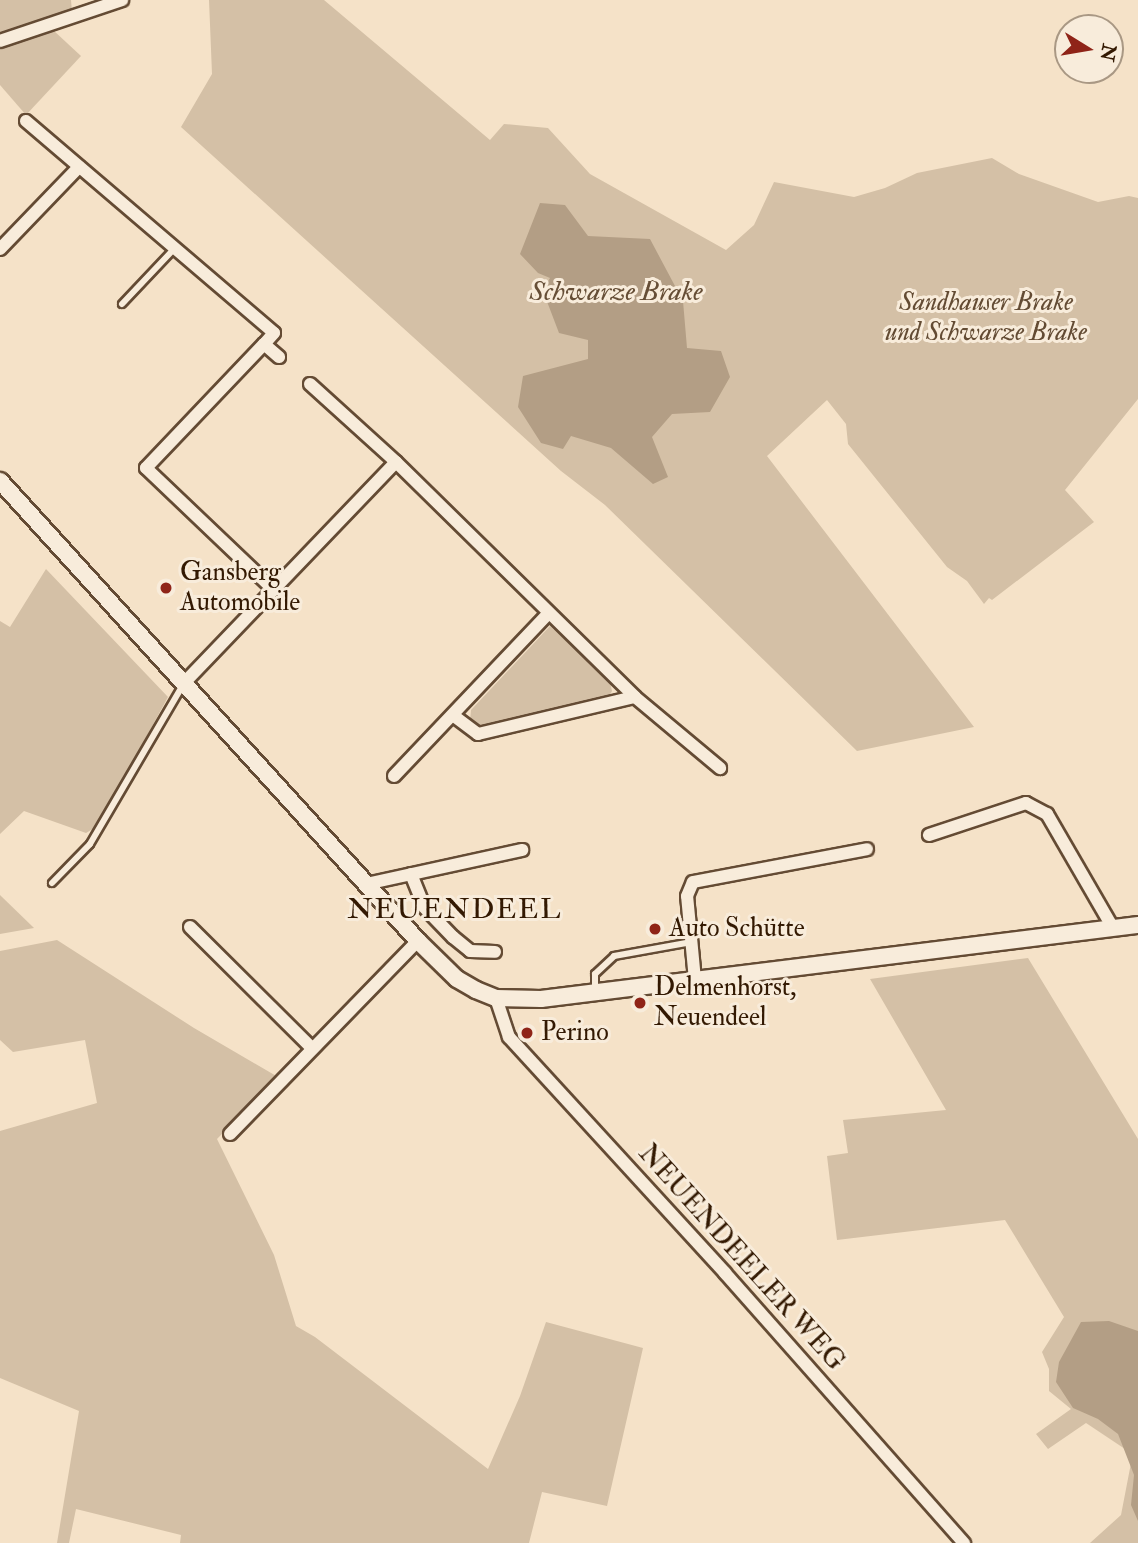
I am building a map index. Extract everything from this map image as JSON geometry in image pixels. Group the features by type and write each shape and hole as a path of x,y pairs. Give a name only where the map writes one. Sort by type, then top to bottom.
{"main road":[{"path":"0,481 418,941 457,979 496,998 541,999 1138,925"}],"street":[{"path":"0,41 122,0"},
{"path":"26,121 274,333 146,468 274,590"},
{"path":"0,249 79,166"},
{"path":"264,344 279,357"},
{"path":"310,384 396,462 635,697 720,768"},
{"path":"184,683 396,462"},
{"path":"394,776 454,716 548,614"},
{"path":"454,716 478,734 635,697"},
{"path":"929,835 1026,803 1047,814 1113,928"},
{"path":"695,980 687,896 693,882 867,849"},
{"path":"366,884 522,850"},
{"path":"411,874 424,906 453,937 470,951 495,953"},
{"path":"190,927 312,1048"},
{"path":"230,1134 418,941"},
{"name":"NEUENDEELER WEG","path":"496,998 509,1037 725,1273 964,1543"}],"lane":[{"path":"121,304 176,248"},
{"path":"52,883 90,844 184,683"},
{"path":"595,992 594,974 614,956 692,942"}],"green space":[{"path":"0,0 71,0 72,12 0,37"},
{"name":"Sandhauser Brake und Schwarze Brake","path":"209,0 324,0 490,140 504,124 548,128 590,174 726,250 754,225 774,182 854,197 885,188 917,173 992,158 1019,174 1098,202 1129,196 1138,198 1138,399 1065,490 1094,522 992,600 989,598 984,604 967,581 947,567 848,444 846,424 827,400 767,456 974,727 857,751 605,505 561,471 181,127 212,74"},
{"path":"53,30 81,56 26,115 0,85 0,49"},
{"path":"46,569 168,697 98,826 86,833 24,811 0,834 0,621 10,627"},
{"path":"550,626 610,682 612,691 608,698 480,727 470,721 471,710"},
{"path":"0,895 34,928 0,934"},
{"path":"57,940 194,1028 278,1077 217,1139 274,1255 296,1326 315,1337 488,1469 520,1396 546,1322 643,1348 607,1506 542,1492 529,1543 180,1543 181,1535 76,1509 69,1543 57,1543 79,1411 0,1378 0,1131 97,1103 85,1040 13,1052 0,1040 0,951"},
{"path":"1028,958 1138,1139 1138,1543 1090,1543 1121,1515 1131,1463 1128,1451 1086,1423 1048,1449 1036,1434 1071,1409 1049,1391 1049,1369 1042,1352 1064,1317 1005,1220 837,1240 827,1156 848,1153 843,1120 946,1110 870,979"}],"water":[{"name":"Schwarze Brake","path":"540,203 565,205 588,236 650,239 683,301 687,348 721,351 730,377 710,412 672,414 652,437 668,477 653,484 611,448 571,436 563,449 541,443 518,407 523,376 588,359 588,340 559,333 543,291 550,278 538,273 520,254"},
{"path":"1109,1321 1138,1331 1138,1521 1131,1505 1134,1475 1118,1434 1098,1419 1073,1408 1056,1382 1059,1362 1081,1322"}],"place":[{"name":"Gansberg Automobile","path":"166,588"},
{"name":"Auto Schütte","path":"655,929"},
{"name":"Delmenhorst, Neuendeel","path":"640,1003"},
{"name":"Perino","path":"527,1033"}],"district":[{"name":"NEUENDEEL","path":"455,910"}]}
